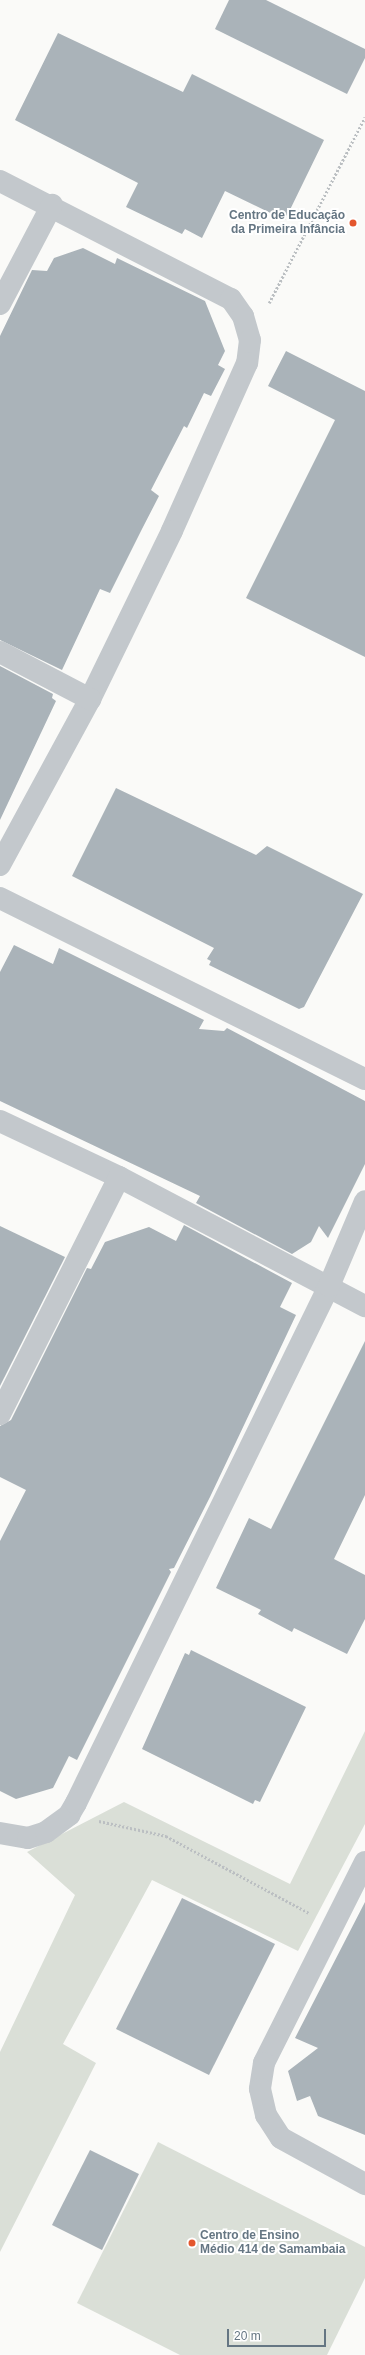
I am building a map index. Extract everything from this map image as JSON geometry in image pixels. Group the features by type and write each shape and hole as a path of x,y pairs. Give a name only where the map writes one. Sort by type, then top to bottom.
{"street":[{"path":"0,180 52,205 232,299 243,316 250,340 248,363 182,510 90,699 0,865"},
{"path":"0,304 52,205"},
{"path":"0,652 90,699"},
{"path":"0,898 365,1080"},
{"path":"0,1121 119,1177 330,1286 365,1306"},
{"path":"0,1414 119,1177"},
{"path":"0,1833 28,1838 46,1832 69,1815 330,1286 365,1201"},
{"path":"365,1862 264,2063 260,2089 266,2115 281,2138 365,2184"}],"path":[{"path":"250,340 365,117"},
{"path":"69,1815 166,1836 333,1926"}],"shaded area":[{"path":"365,1731 365,1824 298,1951 152,1880 63,2044 96,2063 0,2252 0,2052 75,1895 27,1852 124,1802 290,1884"},
{"path":"158,2142 365,2247 365,2278 327,2355 180,2355 77,2303"}],"building":[{"path":"229,0 266,0 365,49 365,58 347,94 215,29"},
{"path":"58,33 183,92 192,74 324,140 285,220 225,191 202,238 185,229 182,234 126,207 138,183 15,120"},
{"path":"83,248 115,264 117,258 205,301 225,351 218,365 225,369 211,396 204,393 187,428 184,426 151,490 159,496 110,593 100,589 62,670 0,640 0,336 32,270 47,271 54,258"},
{"path":"286,351 365,391 365,657 246,598 335,420 268,386"},
{"path":"0,666 53,694 52,698 56,701 0,820"},
{"path":"116,788 256,855 267,846 363,894 304,1007 299,1009 209,965 211,961 207,959 214,948 72,876"},
{"path":"14,945 53,964 59,948 204,1020 199,1029 224,1031 227,1028 365,1101 365,1164 328,1238 319,1226 311,1242 292,1254 196,1203 200,1196 0,1101 0,972"},
{"path":"184,1225 292,1283 280,1307 296,1315 210,1497 174,1568 169,1569 171,1572 77,1760 69,1756 53,1788 16,1799 0,1791 0,1541 26,1490 0,1477 0,1426 11,1420 87,1268 91,1269 105,1242 149,1227 176,1241"},
{"path":"0,1226 65,1257 0,1386"},
{"path":"365,1341 365,1495 334,1559 365,1575 365,1619 347,1654 294,1628 292,1632 258,1614 261,1610 216,1588 249,1518 271,1529"},
{"path":"191,1650 306,1707 260,1802 255,1800 253,1804 142,1749 185,1653 189,1655"},
{"path":"182,1898 275,1944 209,2075 116,2029"},
{"path":"365,1902 365,2135 318,2116 310,2096 297,2101 288,2071 318,2048 295,2038"},
{"path":"90,2150 139,2174 102,2250 52,2225"}],"place":[{"name":"Centro de Educação da Primeira Infância","path":"353,223"},
{"name":"Centro de Ensino Médio 414 de Samambaia","path":"192,2243"}]}
